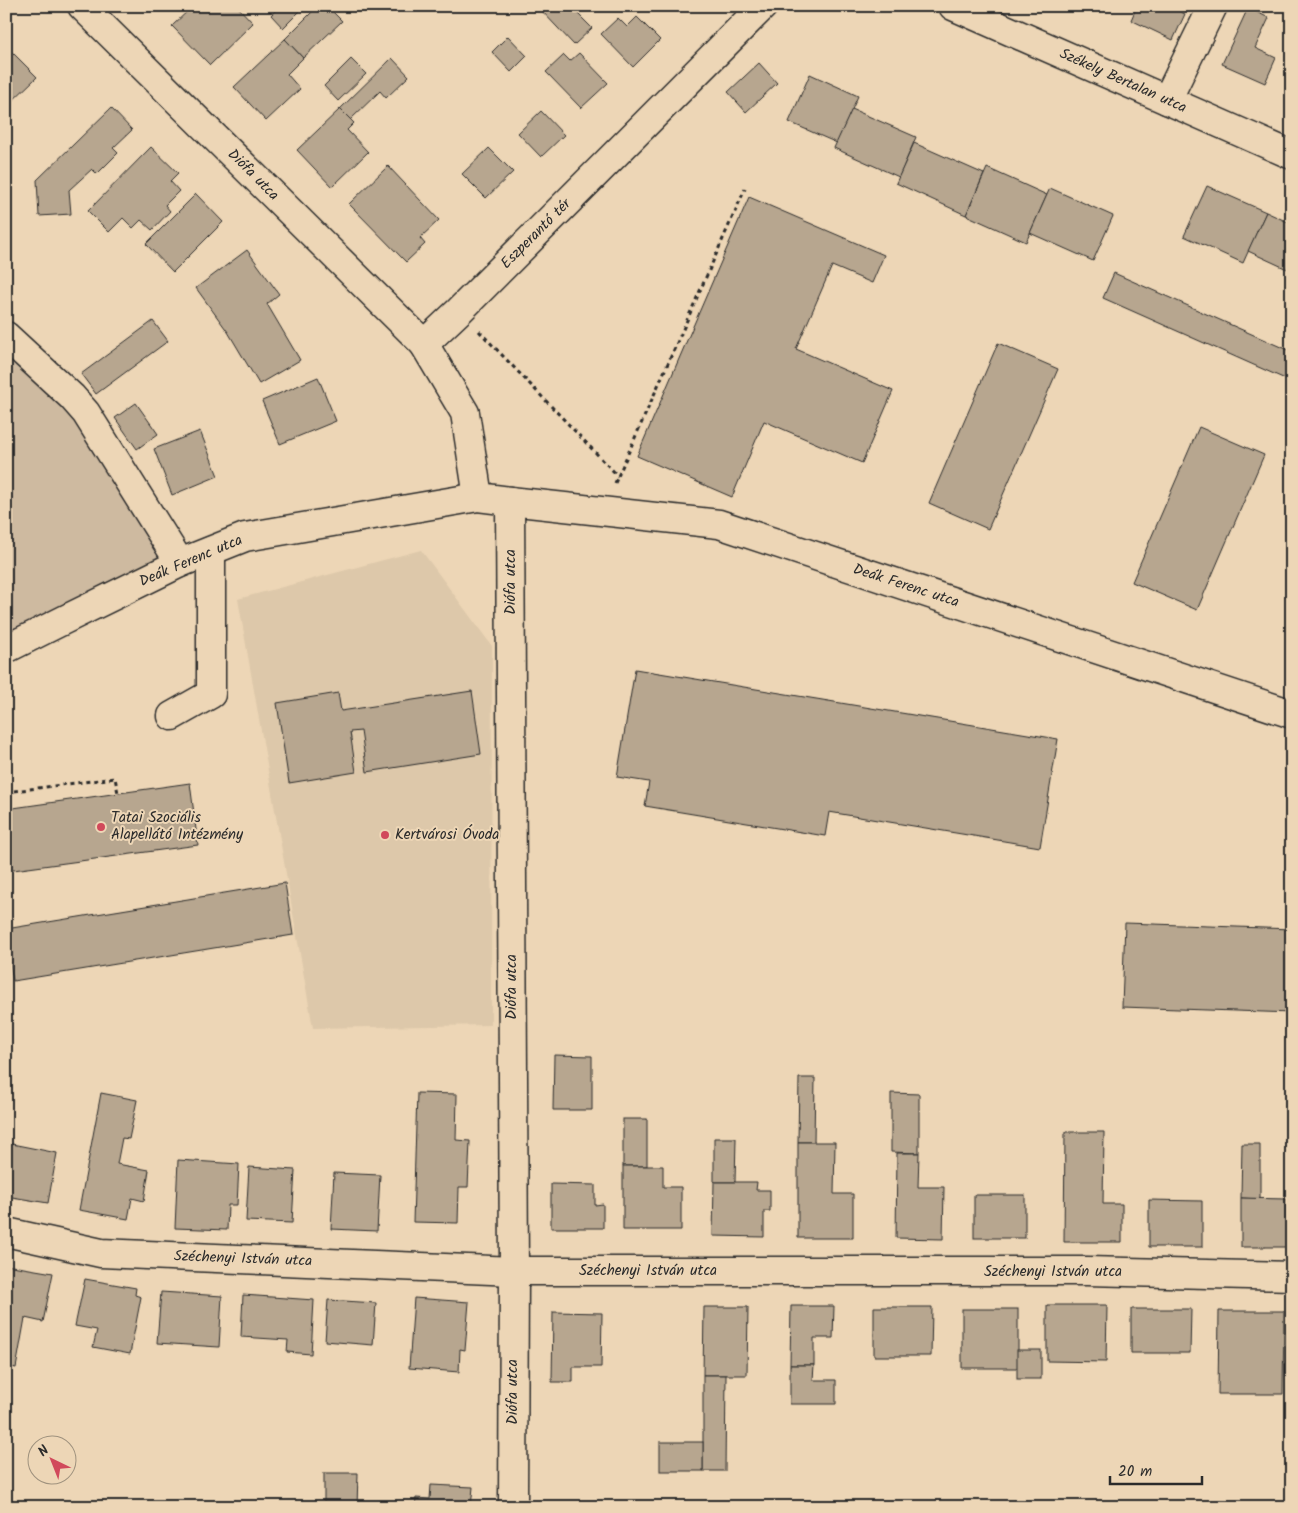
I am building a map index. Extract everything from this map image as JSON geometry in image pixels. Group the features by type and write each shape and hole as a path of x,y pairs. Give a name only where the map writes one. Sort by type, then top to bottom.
{"street":[{"name":"Diófa utca","path":"82,6 424,344"},
{"name":"Eszperantó tér","path":"424,344 763,6"},
{"name":"Székely Bertalan utca","path":"953,6 1292,155"},
{"path":"1167,100 1213,6"},
{"path":"6,336 72,397 86,413 180,563"},
{"path":"424,344 465,413 478,497 510,501"},
{"name":"Deák Ferenc utca","path":"6,649 180,563 245,537 478,497"},
{"name":"Diófa utca","path":"510,501 514,1270 513,1507"},
{"name":"Deák Ferenc utca","path":"510,501 719,524 1292,714"},
{"path":"172,716 212,694 211,551"},
{"name":"Széchenyi István utca","path":"6,1232 101,1253 514,1270 1088,1272 1292,1276"}],"path":[{"path":"601,511 745,189"},
{"path":"459,311 618,476"},
{"path":"6,792 116,778 118,793"}],"shaded area":[{"path":"6,336 72,397 180,563 6,649"},
{"name":"Kertvárosi Óvoda","path":"421,550 492,646 491,1025 313,1028 238,599"}],"building":[{"path":"193,6 237,6 253,23 210,65 172,26"},
{"path":"280,6 305,6 283,28 271,15"},
{"path":"318,6 327,6 342,21 303,58 285,39"},
{"path":"543,6 570,6 592,28 574,45 540,9"},
{"path":"1137,6 1169,6 1185,14 1173,40 1131,20"},
{"path":"1279,6 1292,6 1292,12"},
{"path":"1248,8 1269,18 1255,48 1276,58 1265,83 1222,64"},
{"path":"637,17 660,40 633,67 601,34 618,18 627,27"},
{"path":"508,36 527,56 511,72 492,52"},
{"path":"285,39 303,58 287,74 300,89 266,121 234,87"},
{"path":"6,46 37,77 6,107"},
{"path":"579,53 608,83 581,108 546,72 564,55 570,61"},
{"path":"392,58 409,76 386,98 380,91 350,120 340,109"},
{"path":"351,59 366,74 338,101 324,86"},
{"path":"759,63 777,83 746,112 728,92"},
{"path":"810,74 858,96 837,143 789,122"},
{"path":"111,108 132,130 113,148 118,153 97,174 92,169 69,190 71,214 39,216 37,180"},
{"path":"340,109 354,123 347,130 368,152 332,187 297,150"},
{"path":"852,109 916,137 899,177 834,148"},
{"path":"541,111 564,135 541,157 518,133"},
{"path":"914,143 984,174 966,215 896,183"},
{"path":"151,147 178,173 170,181 179,191 165,205 170,211 152,230 141,220 133,228 123,218 109,232 88,211"},
{"path":"489,148 513,172 486,198 462,174"},
{"path":"388,166 439,220 420,238 425,244 406,262 349,204"},
{"path":"987,168 1047,195 1026,242 966,215"},
{"path":"1207,186 1266,212 1243,263 1184,236"},
{"path":"1050,188 1113,216 1093,261 1030,233"},
{"path":"196,194 223,222 173,272 146,244"},
{"path":"749,197 884,255 872,283 832,266 796,349 893,391 862,463 764,421 732,497 637,456"},
{"path":"1266,212 1292,224 1292,258 1287,269 1248,251"},
{"path":"247,250 279,294 267,304 300,360 259,384 228,332 196,288"},
{"path":"1114,273 1292,352 1292,382 1103,298"},
{"path":"153,321 168,341 96,394 81,374"},
{"path":"998,343 1058,369 988,529 929,503"},
{"path":"318,377 336,421 280,444 262,401"},
{"path":"136,403 158,434 137,449 115,418"},
{"path":"1199,427 1264,455 1197,610 1132,582"},
{"path":"200,431 218,476 172,495 154,449"},
{"path":"635,669 1058,739 1040,847 829,812 825,836 645,806 649,782 617,777"},
{"path":"472,691 481,754 367,772 361,731 350,732 356,772 289,783 277,703 338,693 341,711"},
{"name":"Tatai Szociális Alapellátó Intézmény","path":"190,783 198,845 6,871 6,809"},
{"path":"285,883 293,935 13,981 6,929"},
{"path":"1125,923 1292,929 1292,1013 1122,1007"},
{"path":"554,1055 592,1056 592,1110 553,1110"},
{"path":"799,1078 815,1078 814,1142 798,1142"},
{"path":"101,1093 137,1100 129,1139 122,1138 117,1164 149,1170 144,1201 132,1198 128,1219 79,1210"},
{"path":"417,1093 457,1094 456,1140 470,1141 468,1187 459,1187 458,1223 413,1222"},
{"path":"891,1093 919,1094 919,1153 891,1152"},
{"path":"623,1119 647,1119 647,1166 623,1166"},
{"path":"1065,1132 1104,1132 1103,1204 1122,1204 1122,1242 1064,1242"},
{"path":"714,1138 736,1138 735,1182 714,1182"},
{"path":"798,1142 835,1142 834,1194 853,1194 853,1238 798,1238"},
{"path":"7,1143 57,1153 48,1203 6,1196"},
{"path":"1242,1144 1260,1144 1260,1199 1241,1198"},
{"path":"897,1153 919,1153 918,1187 944,1187 943,1239 896,1238"},
{"path":"178,1160 239,1164 237,1205 228,1205 227,1230 175,1228"},
{"path":"623,1166 663,1166 663,1187 681,1187 681,1230 623,1230"},
{"path":"249,1167 295,1170 292,1223 246,1221"},
{"path":"334,1173 380,1175 377,1231 331,1229"},
{"path":"714,1182 757,1182 756,1190 770,1190 770,1211 764,1211 764,1237 713,1236"},
{"path":"551,1184 595,1185 595,1205 603,1204 603,1228 551,1228"},
{"path":"974,1195 1025,1195 1025,1238 974,1238"},
{"path":"1241,1198 1286,1199 1286,1247 1241,1247"},
{"path":"1149,1200 1202,1201 1202,1247 1149,1247"},
{"path":"6,1265 53,1273 43,1322 25,1318 16,1368 6,1366"},
{"path":"85,1279 136,1288 135,1295 141,1297 130,1354 93,1347 97,1330 75,1326"},
{"path":"161,1292 222,1296 219,1347 157,1343"},
{"path":"243,1295 314,1300 311,1354 287,1352 288,1340 241,1337"},
{"path":"414,1298 469,1302 465,1350 460,1349 459,1372 409,1368"},
{"path":"328,1300 376,1303 373,1345 325,1341"},
{"path":"1047,1305 1107,1305 1106,1362 1047,1361"},
{"path":"791,1306 834,1306 833,1338 814,1338 814,1365 790,1365"},
{"path":"704,1307 748,1307 747,1375 703,1375"},
{"path":"874,1307 932,1307 931,1356 874,1356"},
{"path":"962,1309 1018,1309 1018,1368 962,1368"},
{"path":"1131,1309 1191,1309 1190,1353 1131,1353"},
{"path":"1219,1311 1284,1311 1283,1394 1218,1394"},
{"path":"553,1312 602,1313 601,1367 573,1367 573,1382 552,1382"},
{"path":"1017,1350 1041,1350 1041,1379 1017,1379"},
{"path":"790,1365 814,1365 813,1380 836,1380 836,1404 790,1404"},
{"path":"703,1375 726,1375 725,1471 703,1471"},
{"path":"660,1442 703,1442 703,1471 660,1471"},
{"path":"324,1473 358,1473 357,1507 324,1507"},
{"path":"431,1485 473,1487 471,1507 415,1507 416,1498 430,1499"}],"place":[{"name":"Tatai Szociális Alapellátó Intézmény","path":"101,827"},
{"name":"Kertvárosi Óvoda","path":"385,835"}]}
